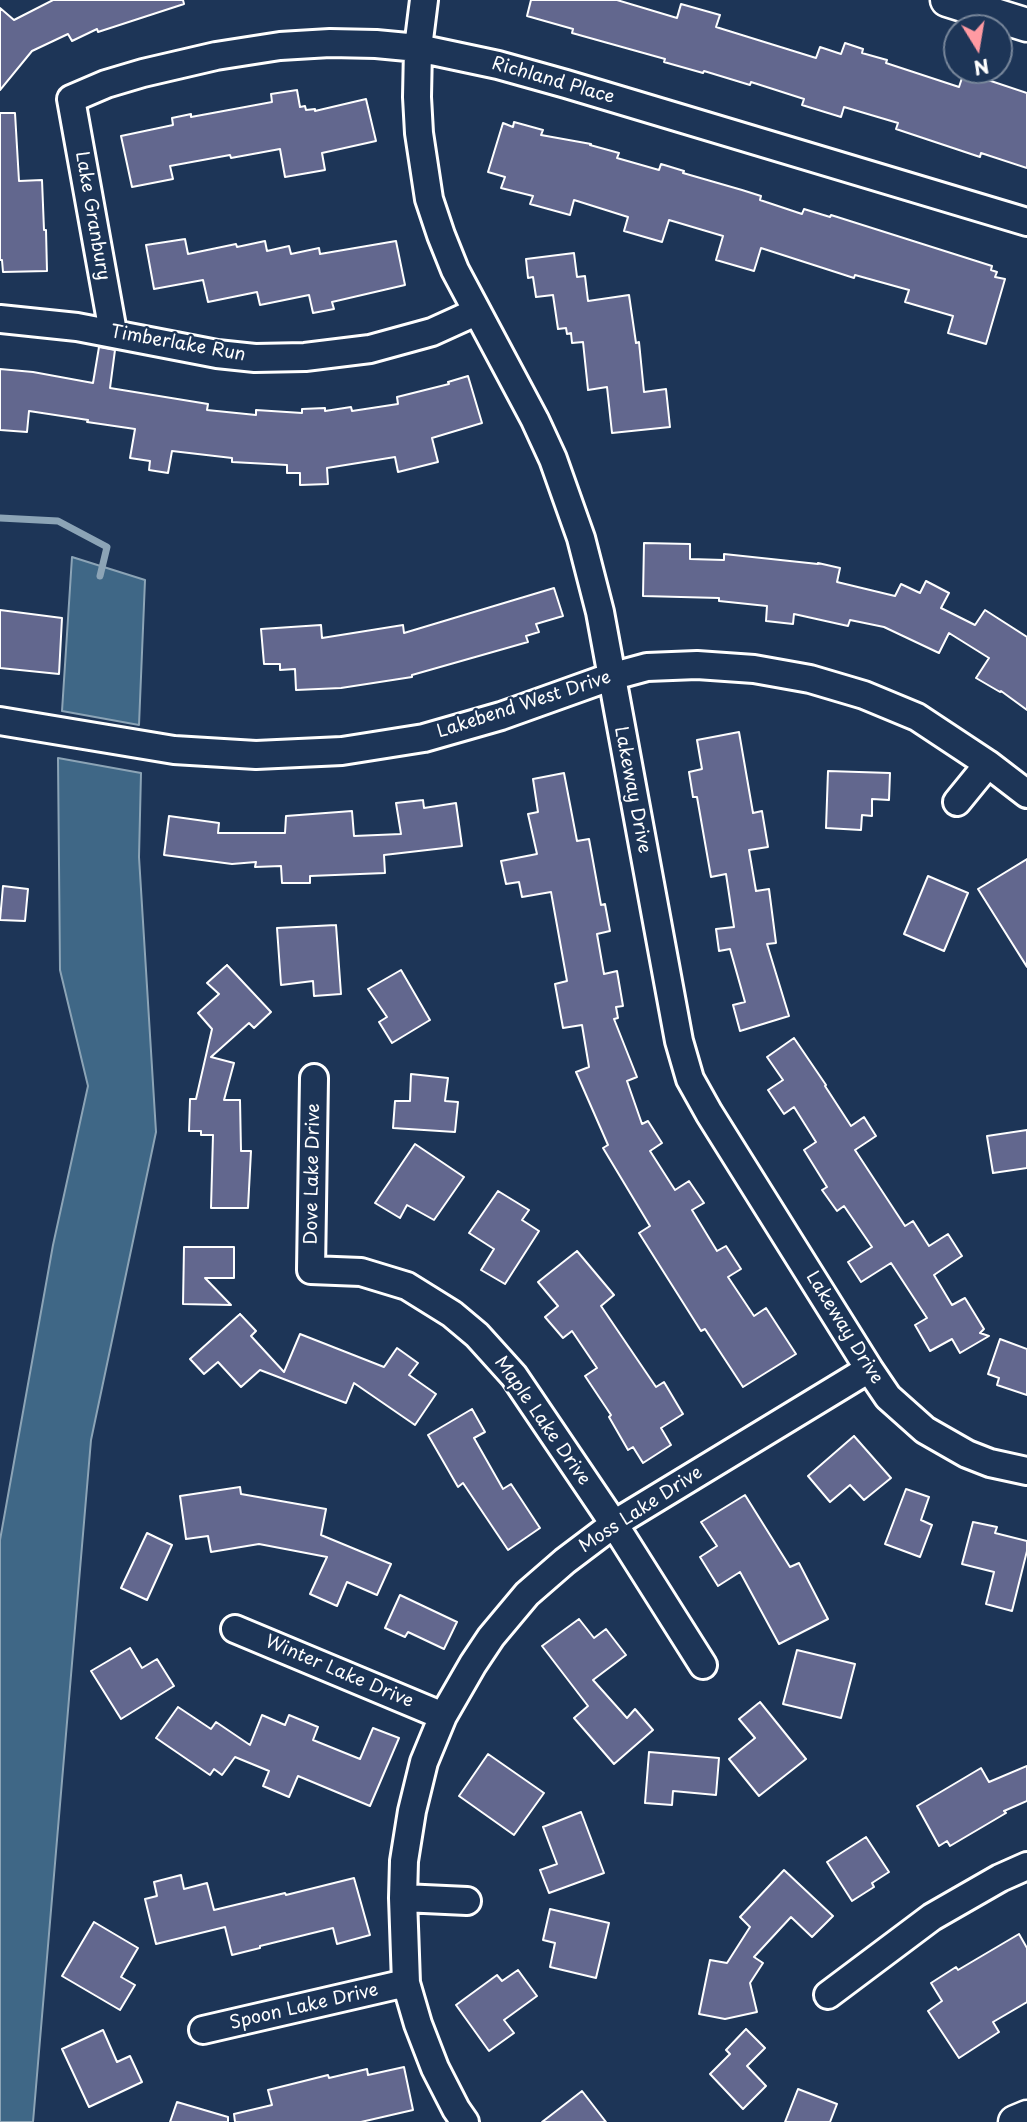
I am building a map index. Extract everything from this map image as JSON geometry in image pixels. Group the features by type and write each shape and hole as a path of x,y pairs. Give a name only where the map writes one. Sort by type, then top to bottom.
{"street":[{"name":"Lakeway Drive","path":"424,0 418,48 417,97 419,133 429,199 455,270 535,420 582,538 600,612 678,1041 690,1079 888,1397 925,1430 967,1454 990,1463 1027,1471"},
{"path":"947,0 1027,25"},
{"name":"Richland Place","path":"71,99 106,84 143,73 216,56 280,46 330,43 418,48 498,65 566,84 1027,222"},
{"name":"Lake Granbury","path":"71,99 113,332"},
{"name":"Timberlake Run","path":"0,319 113,332 217,354 256,358 305,357 370,349 432,332 476,312"},
{"name":"Lakebend West Drive","path":"0,721 174,750 256,755 342,751 437,734 501,716 610,677 648,667 697,665 754,669 810,679 864,695 917,717 988,764 1027,794"},
{"path":"957,802 988,764"},
{"name":"Dove Lake Drive","path":"311,1270 314,1078"},
{"name":"Maple Lake Drive","path":"311,1270 361,1272 407,1286 452,1314 477,1335 514,1376 614,1524 703,1665"},
{"name":"Moss Lake Drive","path":"465,2122 435,2068 406,1983 404,1861 424,1762 443,1716 491,1637 527,1594 565,1561 614,1524 869,1368"},
{"name":"Winter Lake Drive","path":"235,1629 443,1716"},
{"path":"828,1995 932,1917 1000,1878 1027,1866"},
{"path":"403,1898 467,1901"},
{"name":"Spoon Lake Drive","path":"203,2030 406,1983"},
{"path":"1015,2122 1027,2117"}],"water":[{"path":"72,557 145,580 139,725 62,711"},
{"path":"58,758 141,773 139,857 156,1132 91,1440 33,2122 0,2122 0,1540 53,1245 88,1086 60,970"}],"building":[{"path":"53,0 183,0 184,4 98,32 97,29 72,41 68,34 32,51 0,90 0,8 14,20"},
{"path":"531,0 617,0 677,18 681,4 720,15 716,27 816,58 820,47 841,54 845,43 863,49 862,53 887,60 886,63 943,82 943,84 959,87 960,84 1000,84 1027,93 1027,168 981,153 980,157 896,129 898,123 844,107 841,117 802,105 804,99 751,82 750,85 664,62 665,59 572,33 573,29 527,16"},
{"path":"297,90 300,107 305,106 306,110 315,111 366,99 376,141 322,153 325,170 285,177 280,149 170,166 173,179 132,187 121,136 173,125 172,118 272,102 271,94"},
{"path":"0,113 15,113 19,181 42,180 47,271 3,272 0,260"},
{"path":"514,122 543,130 541,135 591,144 619,153 617,158 659,170 661,164 684,171 683,173 761,196 760,200 802,214 804,209 830,217 831,215 992,266 991,270 997,272 995,277 1005,279 986,344 948,333 953,316 905,302 909,290 855,275 854,278 761,248 754,271 716,260 723,236 669,220 662,242 624,231 628,217 574,200 570,215 530,204 533,196 501,188 505,177 488,172 503,123 513,127"},
{"path":"185,239 188,254 265,241 267,251 289,246 291,254 319,248 320,254 396,241 405,285 332,302 334,309 313,313 309,295 260,305 257,292 208,302 203,280 154,289 146,245"},
{"path":"574,253 577,277 585,276 588,301 629,295 636,343 639,342 644,392 666,389 670,427 612,433 607,387 588,390 583,342 572,343 571,333 567,334 566,328 558,329 553,295 536,297 533,277 528,278 526,259"},
{"path":"99,347 115,350 110,388 208,404 207,410 256,415 256,410 302,413 302,409 325,408 325,411 351,407 352,411 398,404 397,397 449,384 448,382 468,376 482,423 432,438 438,462 398,472 395,457 327,468 328,484 300,485 300,473 287,473 287,465 232,462 232,458 172,451 168,473 149,470 150,461 130,458 135,429 87,422 88,420 29,411 27,432 0,430 0,369 93,383"},
{"path":"644,543 690,544 690,559 724,560 724,554 818,563 840,568 837,582 895,596 901,584 920,593 926,581 949,593 941,608 975,625 985,610 1027,637 1027,710 1001,691 976,678 989,658 949,633 939,653 884,627 850,620 848,626 794,614 793,624 766,621 767,606 719,601 719,598 643,596"},
{"path":"554,588 563,616 536,624 539,632 526,636 528,642 412,677 341,688 296,690 295,669 280,670 280,664 264,664 261,629 321,625 322,638 403,625 404,633"},
{"path":"0,610 62,618 59,674 0,668"},
{"path":"739,732 753,813 762,811 768,847 749,850 756,891 769,889 776,943 767,944 789,1016 740,1031 733,1005 745,1002 730,949 719,951 716,929 734,927 726,874 711,877 697,797 693,797 689,772 702,769 697,740"},
{"path":"828,771 890,773 889,800 872,799 872,816 862,815 861,830 826,828"},
{"path":"564,773 577,841 589,839 601,905 605,904 610,931 597,934 604,974 617,971 623,1006 616,1007 618,1018 614,1019 637,1077 627,1081 642,1124 648,1121 662,1143 650,1151 675,1190 689,1181 704,1203 692,1210 717,1251 726,1246 741,1269 728,1277 754,1316 766,1308 796,1354 743,1387 705,1329 701,1331 639,1233 650,1226 603,1148 608,1145 576,1072 589,1067 582,1025 563,1028 555,984 567,981 551,892 522,897 519,882 506,884 501,861 537,854 528,814 538,812 533,779"},
{"path":"423,800 424,808 456,803 462,846 384,855 385,873 310,876 310,883 282,883 281,866 255,867 256,862 232,864 164,855 169,816 219,823 218,833 285,833 286,816 352,811 354,836 401,834 396,803"},
{"path":"1027,859 1027,967 978,889"},
{"path":"928,876 968,893 944,951 904,934"},
{"path":"3,886 28,889 25,921 0,920"},
{"path":"336,925 341,994 314,996 313,981 281,985 277,928"},
{"path":"227,965 271,1012 254,1028 249,1023 211,1057 234,1063 224,1100 240,1100 241,1151 251,1151 248,1208 211,1208 213,1135 189,1131 190,1099 196,1099 212,1029 198,1013 219,994 207,983"},
{"path":"401,970 430,1020 392,1043 379,1022 387,1017 368,989"},
{"path":"794,1038 851,1126 864,1117 876,1136 855,1150 905,1226 913,1221 929,1246 948,1234 962,1256 934,1275 952,1305 965,1298 984,1329 980,1333 989,1336 960,1353 952,1339 930,1351 915,1325 927,1318 891,1263 861,1282 848,1262 872,1247 844,1206 837,1211 822,1190 827,1187 804,1150 816,1142 794,1107 784,1114 768,1090 783,1080 767,1057"},
{"path":"411,1074 448,1078 445,1101 458,1102 455,1132 393,1128 395,1101 410,1101"},
{"path":"1027,1130 1027,1168 993,1173 987,1136"},
{"path":"415,1144 464,1177 434,1220 407,1205 400,1218 375,1203"},
{"path":"498,1191 529,1210 522,1220 539,1231 505,1284 481,1270 494,1249 469,1233"},
{"path":"184,1247 234,1247 234,1278 205,1278 231,1305 183,1304"},
{"path":"577,1251 614,1295 601,1306 656,1387 664,1382 683,1414 661,1428 671,1445 643,1463 633,1447 628,1450 609,1417 611,1415 585,1376 597,1368 572,1331 563,1338 545,1317 558,1306 538,1282"},
{"path":"240,1314 256,1331 251,1336 284,1372 300,1334 384,1367 397,1348 418,1363 409,1375 436,1394 415,1425 354,1383 346,1403 260,1370 241,1387 218,1362 204,1374 190,1359"},
{"path":"1000,1339 1027,1349 1027,1395 997,1385 999,1378 988,1374"},
{"path":"472,1409 485,1432 474,1438 503,1489 511,1484 540,1528 508,1550 463,1483 458,1487 428,1435"},
{"path":"854,1436 891,1478 864,1500 850,1485 830,1502 808,1476"},
{"path":"240,1487 241,1494 326,1509 321,1535 391,1564 377,1595 347,1582 337,1606 310,1594 327,1557 259,1544 211,1552 208,1536 186,1539 180,1496"},
{"path":"906,1489 929,1497 921,1520 932,1525 920,1557 885,1544"},
{"path":"745,1495 790,1567 799,1563 828,1619 779,1644 740,1572 718,1586 700,1557 717,1546 701,1522"},
{"path":"973,1522 997,1527 995,1533 1027,1541 1012,1611 986,1604 994,1572 962,1564"},
{"path":"147,1533 172,1545 147,1600 121,1588"},
{"path":"400,1595 457,1622 444,1649 408,1632 405,1637 385,1628"},
{"path":"579,1619 594,1638 606,1629 626,1655 593,1680 627,1718 635,1709 653,1730 614,1764 574,1718 588,1706 542,1646"},
{"path":"130,1648 142,1668 157,1659 174,1686 121,1719 91,1671"},
{"path":"797,1650 855,1664 841,1718 783,1704"},
{"path":"760,1702 806,1759 759,1796 729,1759 755,1738 739,1719"},
{"path":"178,1707 211,1729 216,1722 250,1745 262,1715 285,1725 289,1715 318,1727 313,1740 360,1759 373,1728 399,1738 370,1806 298,1776 289,1797 263,1786 269,1771 235,1757 222,1775 214,1769 210,1775 156,1738"},
{"path":"649,1752 719,1758 716,1795 673,1791 672,1805 645,1803"},
{"path":"488,1754 544,1793 514,1835 459,1796"},
{"path":"1027,1766 1027,1801 1004,1811 1006,1813 950,1846 947,1841 939,1846 917,1806 981,1768 989,1782"},
{"path":"581,1812 604,1873 549,1893 540,1870 557,1864 543,1827"},
{"path":"866,1837 889,1872 872,1883 874,1887 852,1901 827,1862"},
{"path":"784,1870 833,1916 812,1937 791,1917 754,1957 763,1963 750,1983 757,2012 725,2019 699,2014 710,1960 727,1963 750,1927 740,1917"},
{"path":"181,1875 184,1889 207,1883 214,1910 354,1878 370,1935 337,1944 333,1928 232,1955 225,1927 156,1944 145,1899 157,1896 154,1882"},
{"path":"550,1909 609,1923 596,1978 550,1967 555,1943 543,1940"},
{"path":"94,1922 138,1948 121,1977 135,1985 120,2010 62,1976"},
{"path":"1019,1934 1027,1948 1027,2002 993,2022 999,2032 959,2058 928,2011 942,2001 931,1983"},
{"path":"518,1970 537,1996 504,2020 514,2033 489,2051 456,2005 497,1975 502,1981"},
{"path":"746,2029 765,2048 747,2066 766,2086 743,2109 710,2074 730,2054 726,2050"},
{"path":"103,2030 117,2062 130,2056 142,2082 89,2107 62,2049"},
{"path":"404,2067 413,2110 361,2122 235,2122 234,2114 272,2105 268,2090 328,2075 329,2078 367,2069 368,2075"},
{"path":"798,2089 837,2104 830,2122 785,2122"},
{"path":"582,2091 606,2122 542,2122"},
{"path":"177,2102 228,2117 228,2122 170,2122"}],"waterway":[{"path":"0,518 58,521 107,547 100,576"}]}
